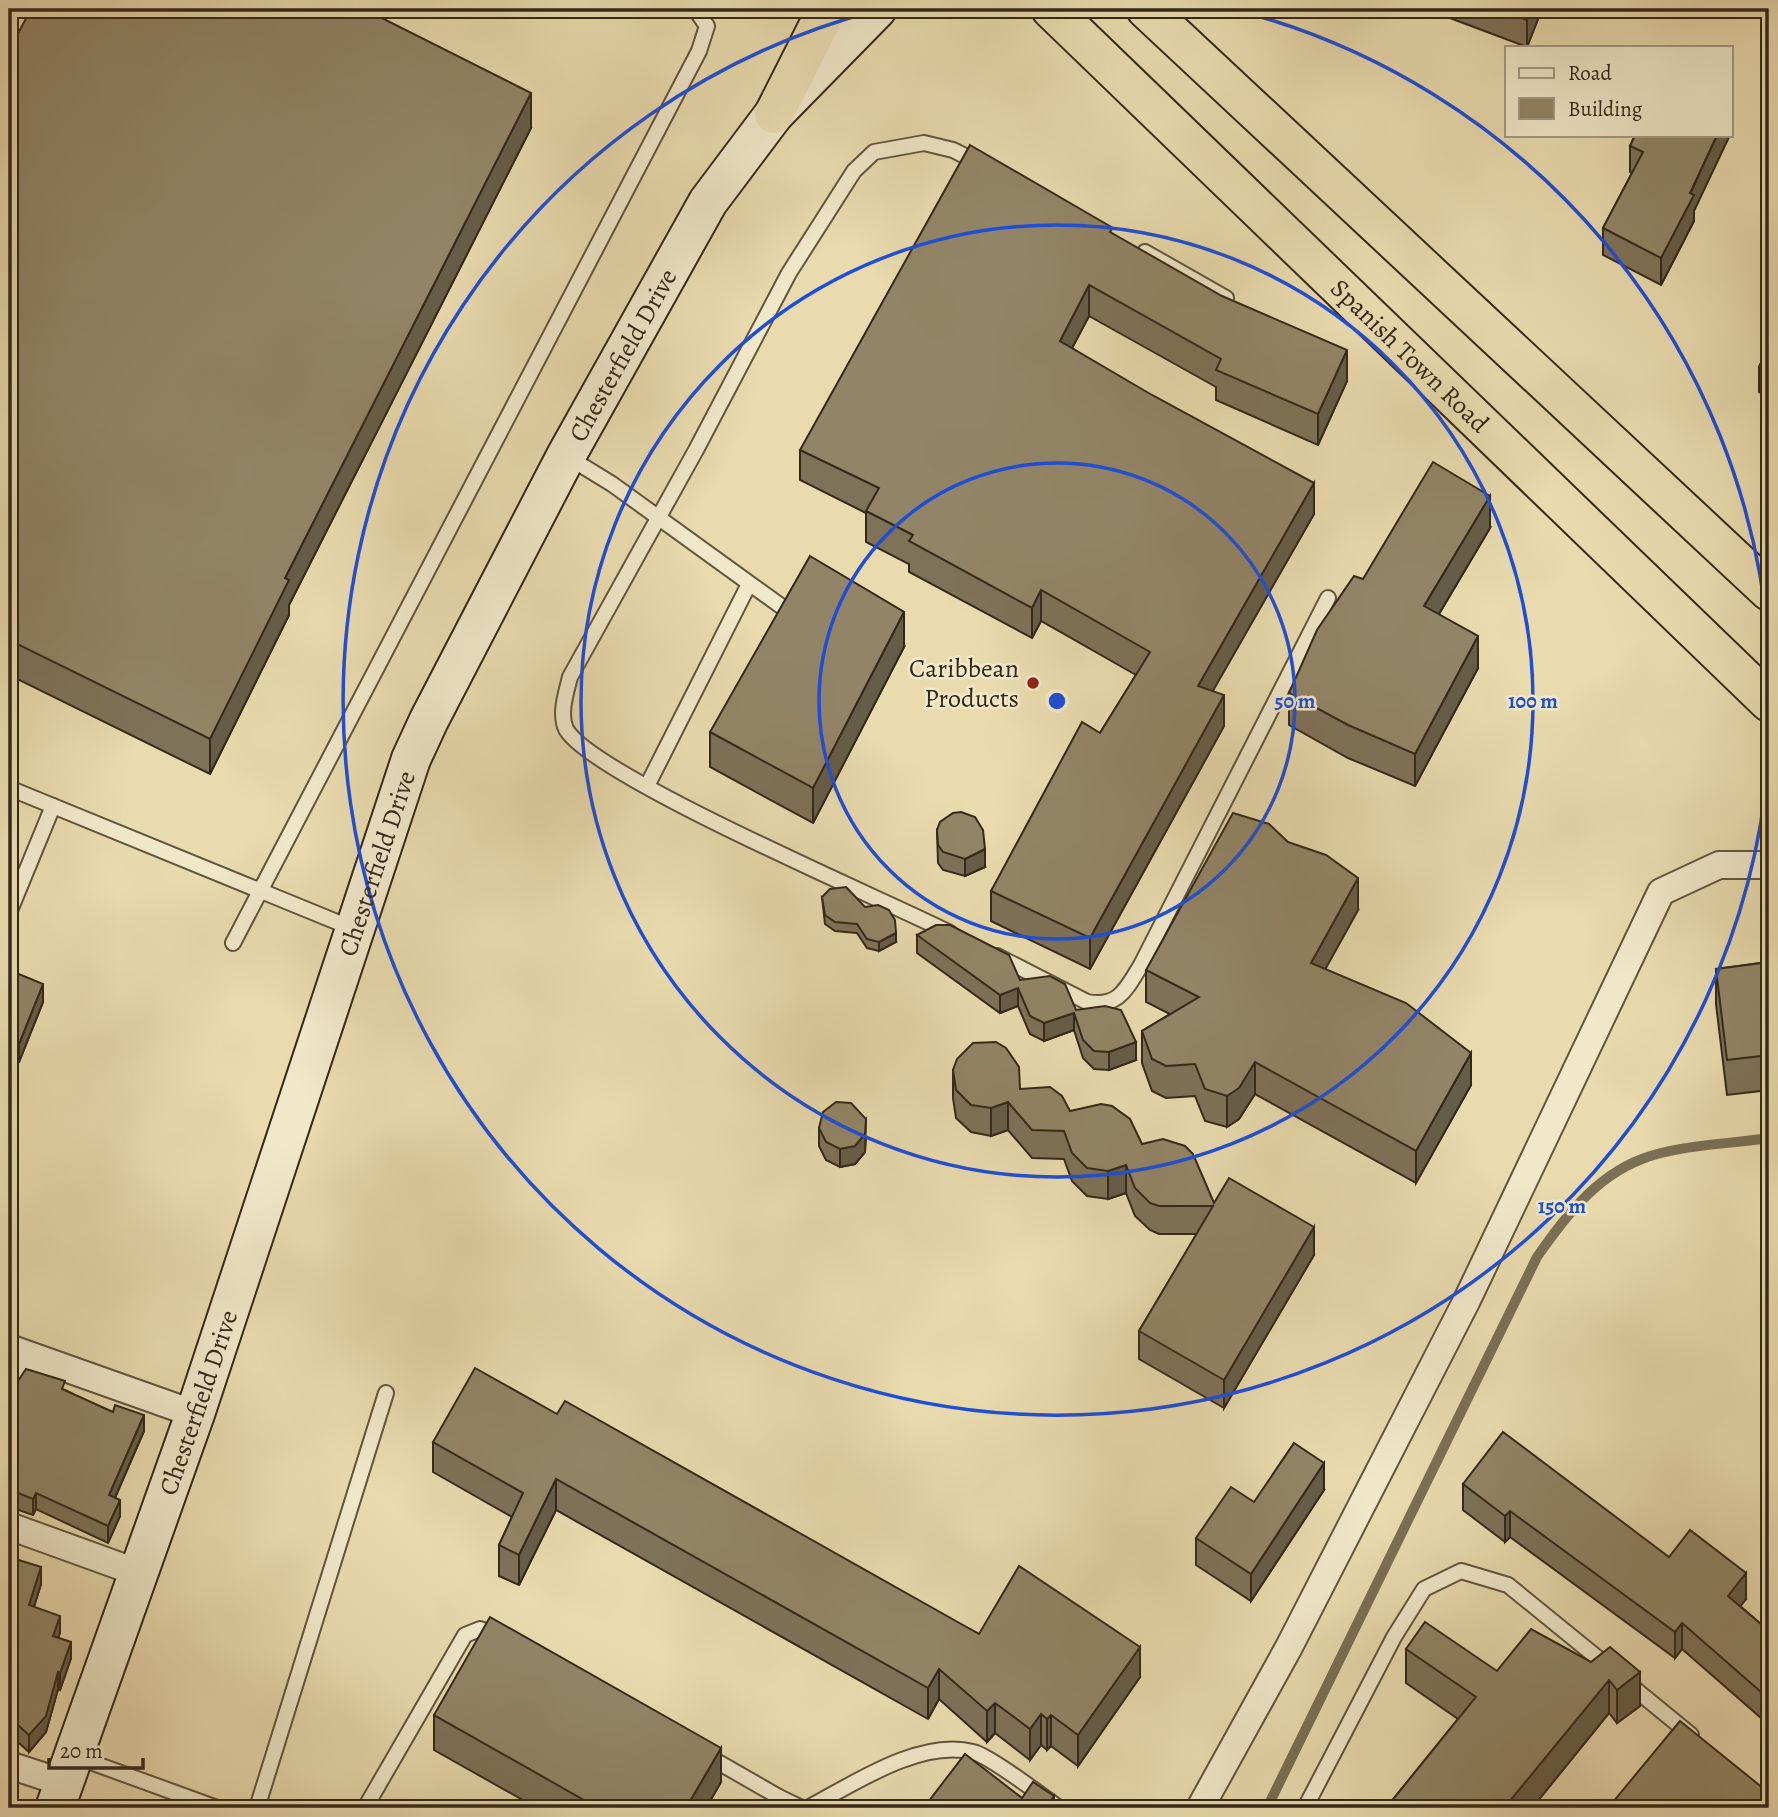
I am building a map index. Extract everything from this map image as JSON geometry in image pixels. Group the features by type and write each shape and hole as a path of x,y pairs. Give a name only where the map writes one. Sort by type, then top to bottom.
{"highway":[{"path":"774,114 827,9"},
{"name":"Spanish Town Road","path":"1051,9 1769,702"},
{"path":"1146,9 1769,591"}],"street":[{"name":"Chesterfield Drive","path":"64,1782 195,1414 411,759 566,456 708,202 774,114 877,9"},
{"path":"1200,1808 1289,1647 1466,1300 1661,892 1719,865 1769,865"},
{"path":"9,1385 15,1350 195,1414"},
{"path":"9,1526 139,1573"},
{"path":"9,1765 64,1782"}],"lane":[{"path":"233,943 699,51 707,26 695,9"},
{"path":"995,172 953,150 924,143 874,152 854,171 789,273 659,518 569,677 563,708 566,729 587,752 647,786 1087,1002 1103,1005 1122,996 1141,965 1328,598"},
{"path":"1135,247 1226,298"},
{"path":"566,456 612,484 785,610"},
{"path":"647,786 749,584"},
{"path":"9,788 355,929"},
{"path":"9,914 53,806"},
{"path":"257,1808 386,1393"},
{"path":"1305,1808 1394,1637 1424,1589 1461,1571 1508,1585 1707,1748"},
{"path":"365,1808 465,1636 480,1629 510,1642"},
{"path":"686,1743 775,1803 802,1808"},
{"path":"808,1808 872,1773 942,1748 976,1752 1059,1808"},
{"path":"64,1782 217,1808"}],"building":[{"path":"31,9 364,9 531,93 285,578 289,580 210,739 9,640 9,40 13,43"},
{"path":"1496,9 1531,9 1527,20"},
{"path":"1635,136 1717,136 1690,193 1694,195 1661,258 1603,228 1643,152 1630,146"},
{"path":"970,145 1113,228 1110,232 1222,296 1347,350 1318,414 1216,370 1221,359 1089,285 1060,341 1152,395 1314,483 1198,686 1224,695 1090,938 991,891 1082,722 1100,733 1150,652 1041,590 1032,608 909,541 913,535 866,511 879,488 800,450"},
{"path":"1769,346 1769,372 1759,367"},
{"path":"1433,462 1490,496 1424,606 1478,636 1415,754 1348,725 1289,693 1317,630 1354,576 1363,579"},
{"path":"810,556 904,612 813,788 710,732"},
{"path":"961,812 975,817 983,830 985,849 965,859 943,852 938,845 937,830 940,822 953,813"},
{"path":"1233,813 1269,824 1288,842 1326,855 1358,878 1311,963 1406,1003 1471,1053 1416,1151 1255,1062 1239,1088 1227,1096 1205,1089 1195,1064 1166,1066 1152,1059 1142,1031 1199,997 1146,970"},
{"path":"846,887 865,907 878,905 889,910 895,920 896,933 879,942 867,939 857,924 835,922 825,915 822,897 830,889"},
{"path":"936,925 950,925 1009,955 1020,980 1050,976 1065,984 1076,1010 1105,1006 1121,1010 1136,1042 1109,1052 1094,1051 1083,1040 1074,1013 1044,1023 1030,1016 1018,988 1000,995 917,935"},
{"path":"1769,962 1769,1055 1727,1060 1716,969"},
{"path":"9,970 43,984 19,1044 9,1040"},
{"path":"996,1042 1006,1048 1019,1067 1020,1089 1050,1087 1062,1096 1070,1111 1101,1104 1112,1106 1130,1119 1142,1144 1163,1139 1185,1146 1193,1154 1214,1203 1229,1178 1314,1227 1224,1380 1139,1331 1213,1206 1159,1206 1150,1203 1135,1188 1126,1165 1108,1171 1087,1168 1072,1153 1064,1131 1032,1130 1008,1102 991,1108 971,1105 956,1090 953,1070 957,1059 973,1043"},
{"path":"836,1102 851,1103 866,1119 865,1134 855,1146 840,1149 826,1142 819,1128 823,1112"},
{"path":"475,1368 557,1414 565,1401 979,1634 1019,1566 1140,1647 1078,1735 1051,1715 1047,1719 1041,1714 1030,1729 995,1703 987,1711 939,1669 928,1688 556,1479 519,1555 499,1545 523,1493 433,1442"},
{"path":"26,1369 65,1381 62,1389 113,1412 115,1405 144,1415 109,1495 120,1500 108,1526 36,1493 33,1499 16,1492 9,1495 9,1383 18,1381"},
{"path":"1503,1432 1669,1557 1690,1530 1746,1573 1728,1596 1769,1631 1769,1699 1682,1623 1675,1632 1510,1511 1505,1516 1463,1484"},
{"path":"1294,1443 1324,1463 1251,1574 1196,1538 1231,1487 1254,1502"},
{"path":"9,1557 41,1567 29,1605 60,1616 53,1636 71,1642 60,1673 58,1672 46,1716 29,1735 9,1717"},
{"path":"490,1617 721,1748 686,1808 598,1808 434,1715"},
{"path":"1425,1622 1497,1671 1531,1629 1591,1662 1610,1647 1640,1672 1617,1690 1609,1680 1504,1808 1386,1808 1476,1697 1406,1649"},
{"path":"1680,1721 1769,1793 1769,1808 1608,1808"},
{"path":"965,1754 1022,1798 1033,1782 1054,1796 1046,1808 925,1806"}],"waterway":[{"path":"1267,1808 1537,1257 1559,1227 1596,1187 1610,1176 1642,1159 1688,1148 1769,1138"}],"place":[{"name":"Caribbean Products","path":"1033,683"}]}
